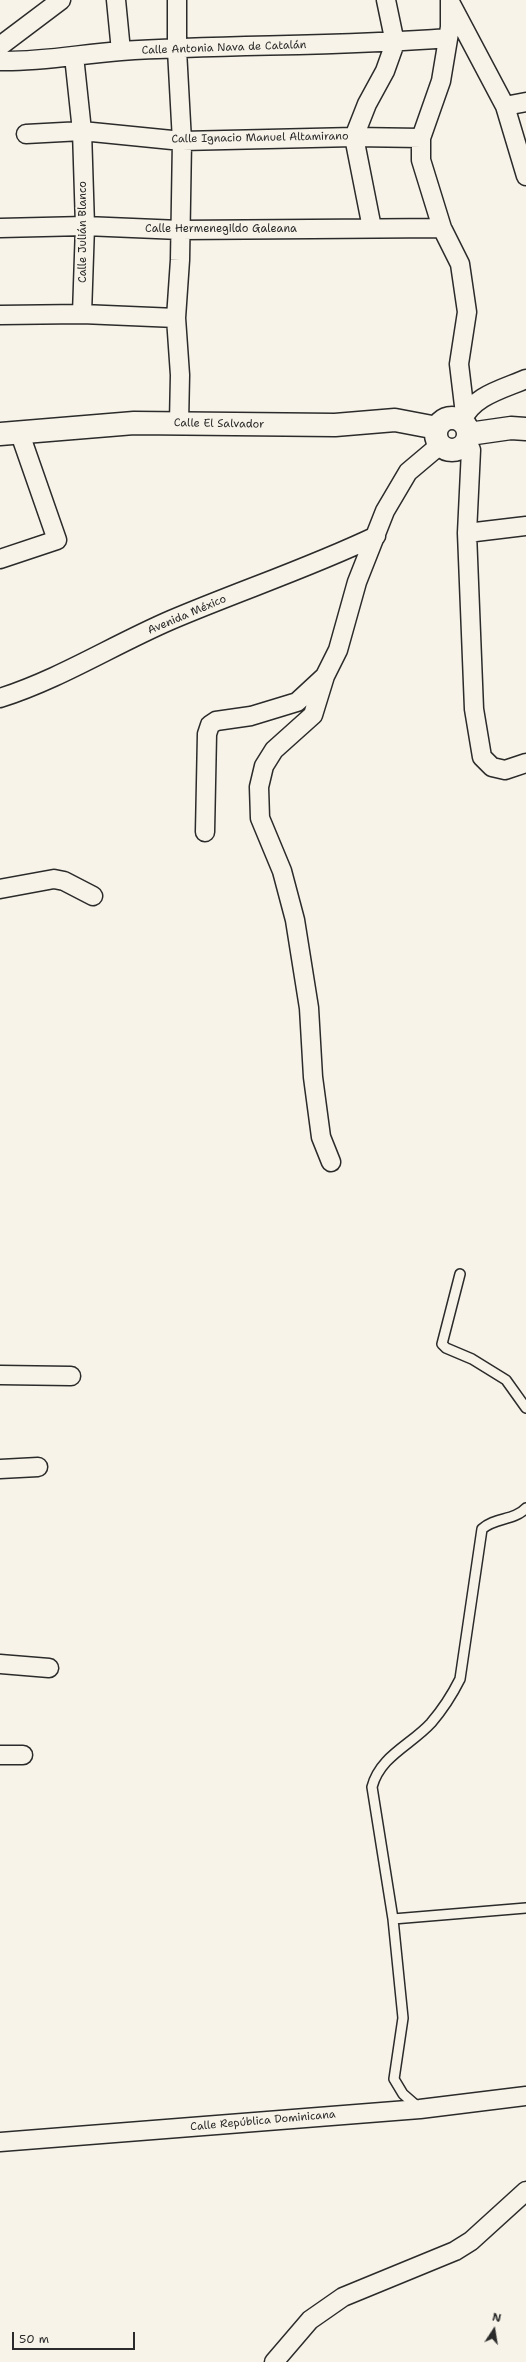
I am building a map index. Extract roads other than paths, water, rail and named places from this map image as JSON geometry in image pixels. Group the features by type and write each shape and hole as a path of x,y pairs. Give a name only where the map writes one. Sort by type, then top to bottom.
{"street":[{"path":"0,46 61,0"},
{"path":"177,0 177,50 182,141 180,260 176,318 180,375 179,423"},
{"path":"372,228 354,137 366,104 385,71 395,43 386,0"},
{"path":"113,1 121,51"},
{"path":"450,2 448,38 441,81 421,138 421,160 442,228 460,264 467,312 459,364 466,428 471,450 467,533 474,709 482,757 492,767 505,770 526,763"},
{"path":"450,2 505,106 526,176"},
{"name":"Calle Antonia Nava de Catalán","path":"0,61 23,61 121,51 395,43 448,38"},
{"name":"Calle Julián Blanco","path":"74,56 82,131 85,226 82,314"},
{"path":"505,106 526,102"},
{"name":"Calle Ignacio Manuel Altamirano","path":"26,134 82,131 182,141 354,137 421,138"},
{"name":"Calle Hermenegildo Galeana","path":"0,228 85,226 180,230 442,228"},
{"path":"0,314 82,314 176,318"},
{"path":"438,436 447,450 455,451 463,447 466,428 482,398 526,379"},
{"path":"331,1162 321,1137 313,1077 309,1008 295,920 282,871 260,818 259,787 264,766 274,750 313,715 326,676 338,650 357,582 385,511 408,472 438,436 448,419 466,428 526,429"},
{"name":"Calle El Salvador","path":"9,432 134,423 335,425 395,420 438,436"},
{"path":"0,559 57,540 9,432"},
{"path":"467,533 526,526"},
{"name":"Avenida México","path":"0,698 28,689 170,621 336,555 376,536"},
{"path":"205,832 207,734 210,725 216,721 251,716 296,702 326,676"},
{"path":"0,889 54,879 64,881 93,896"},
{"path":"0,1375 70,1376"},
{"path":"0,1469 38,1468"},
{"path":"0,1664 49,1668"},
{"path":"0,1755 23,1755"},
{"name":"Calle República Dominicana","path":"0,2142 420,2109 526,2096"},
{"path":"274,2362 310,2320 343,2297 456,2251 471,2241 526,2191"}],"lane":[{"path":"460,1274 442,1344 446,1348 472,1359 506,1380 526,1408"},
{"path":"420,2109 403,2094 394,2079 403,2018 394,1919 372,1786 375,1774 382,1764 431,1723 450,1699 460,1679 482,1529 490,1522 519,1515 526,1508"},
{"path":"394,1919 526,1908"}]}
